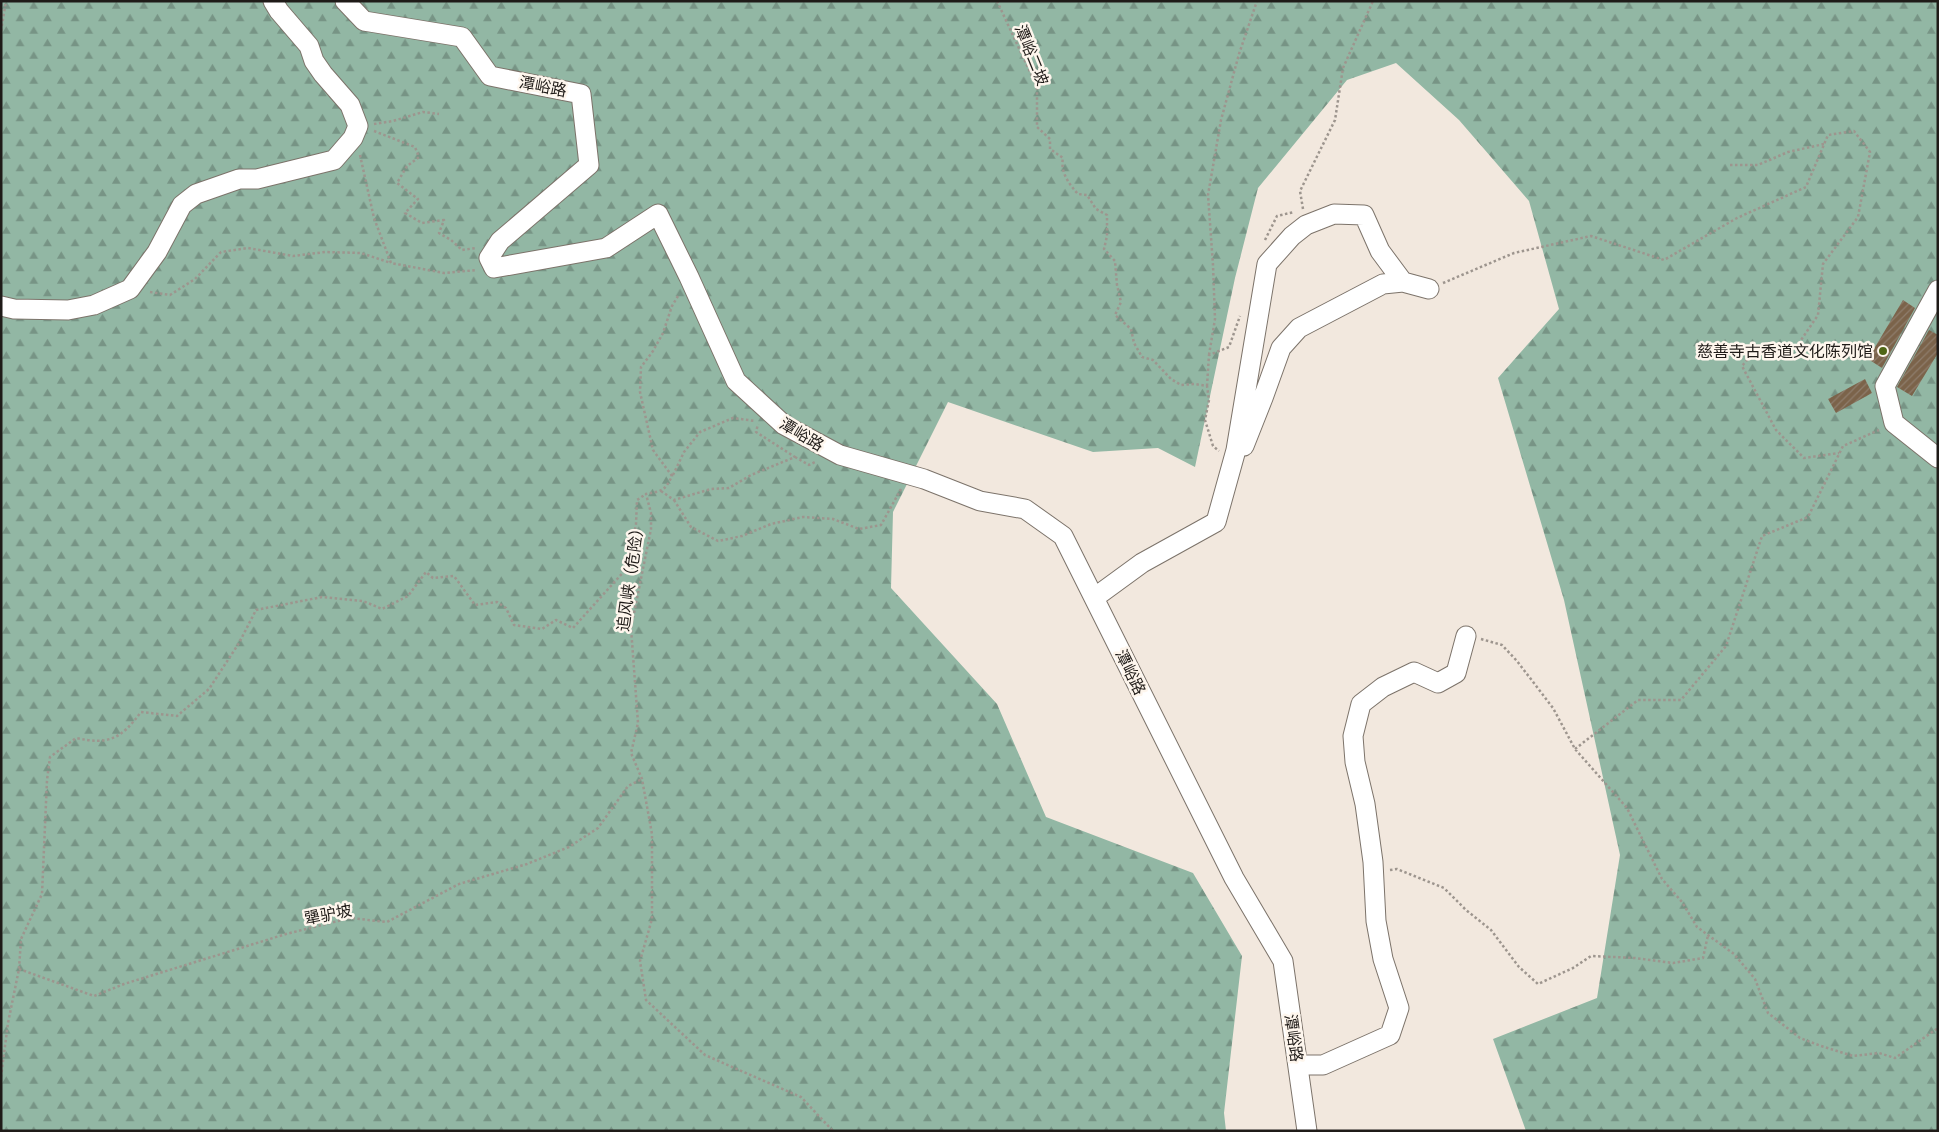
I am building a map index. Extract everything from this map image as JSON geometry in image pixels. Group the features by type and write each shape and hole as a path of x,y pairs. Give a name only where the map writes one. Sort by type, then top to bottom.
{"street":[{"path":"1,306 14,309 68,310 94,305 130,289 157,252 182,206 196,194 239,179 257,179 334,160 353,138 358,126 350,105 323,74 314,61 309,46 273,1"},
{"name":"潭峪路","path":"345,1 364,21 462,37 490,76 581,94 589,165 500,241 493,260 606,248 658,214 736,381 784,425 840,455 908,475 980,502 1025,509 1063,536 1234,878 1283,961 1307,1131"},
{"path":"1094,598 1142,564 1216,522 1233,461 1267,264 1292,236 1306,225 1334,214 1364,215 1380,251 1402,282"},
{"path":"1233,461 1240,457 1280,348 1299,328 1383,284 1402,282 1429,289"},
{"path":"1938,290 1885,386 1894,423 1938,458"},
{"path":"1298,1064 1323,1065 1390,1035 1399,1008 1383,959 1376,921 1374,872 1365,804 1355,762 1353,736 1361,704 1382,687 1414,672 1438,683 1456,673 1466,636"}],"path":[{"path":"1,32 6,1"},
{"name":"潭峪二坡","path":"997,1 1037,87 1037,127 1050,139 1050,149 1063,158 1062,167 1070,184 1078,194 1087,195 1096,208 1108,215 1104,249 1115,261 1121,302 1115,315 1131,329 1134,343 1142,357 1153,360 1171,380 1181,385 1196,384 1207,386 1209,400 1205,420 1214,446 1233,461"},
{"path":"1209,355 1215,319 1208,195 1221,120 1239,54 1257,1"},
{"path":"1306,225 1300,191 1335,120 1343,68 1373,1"},
{"path":"358,126 392,121 423,112 439,114"},
{"path":"358,126 415,147 419,157 407,166 397,183 418,200 405,212 422,223 444,220 439,233 451,240 462,250 478,247 493,260"},
{"path":"1429,289 1514,253 1591,236 1664,260 1737,218 1806,187 1828,135 1854,132 1870,152 1858,217 1823,264 1818,315 1797,346 1757,348 1742,366 1776,430 1804,458 1840,453"},
{"path":"1730,165 1758,165 1788,152 1824,144"},
{"path":"360,152 374,218 391,263"},
{"path":"130,289 170,295 195,279 221,252 248,248 293,256 326,252 361,253 391,263 444,273 493,260"},
{"path":"672,476 654,450 640,392 641,367 653,351 663,332 672,306 689,277"},
{"path":"1,1077 8,1023 19,969 21,939 42,894 47,780 50,758 76,738 94,742 112,739 129,728 141,712 177,716 209,689 239,643 256,610 322,597 363,601 382,609 408,596 426,572 433,578 454,576 475,605 497,602 506,608 514,625 542,629 556,620 573,628 628,567 636,524 637,500 646,494 661,491 667,487 684,452 700,432 733,418 758,422 756,432 795,457 751,475 729,488 710,489 674,500"},
{"path":"1575,749 1638,700 1681,700 1726,646 1762,536 1808,517 1843,446 1894,423"},
{"path":"661,491 674,500 691,527 718,541 742,536 771,524 803,517 833,519 859,529 881,525 908,475"},
{"name":"追风峡（危险）","path":"646,494 651,513 651,529 632,628 638,722 632,753 642,779 652,834 652,919 640,961 646,1000 705,1054 801,1097 833,1131"},
{"path":"1466,636 1502,645 1517,661 1553,708 1575,749 1627,808 1662,879 1682,902 1697,927 1734,954 1755,979 1768,1014 1800,1038 1853,1056 1879,1053 1894,1058 1938,1028"},
{"name":"犟驴坡","path":"19,969 94,996 124,984 350,918 387,922 459,884 527,864 570,847 598,828 628,786 642,779"},
{"path":"1374,872 1397,869 1444,888 1466,910 1491,930 1519,967 1538,984 1573,968 1591,956 1635,958 1673,963 1702,958 1708,935"}],"green space":[{"path":"1,1 1938,1 1938,1131 1526,1131 1493,1039 1597,998 1620,855 1564,600 1498,378 1559,309 1529,201 1459,120 1396,63 1347,80 1258,188 1235,278 1195,467 1158,448 1093,452 948,402 893,512 891,588 997,704 1046,817 1193,873 1242,956 1224,1113 1226,1131 1,1131"}],"building":[{"path":"1903,300 1915,308 1882,368 1868,359"},
{"path":"1929,330 1938,335 1938,353 1912,396 1897,387"},
{"path":"1865,379 1872,393 1836,413 1828,399"}],"place":[{"name":"慈善寺古香道文化陈列馆","path":"1883,351"}]}
